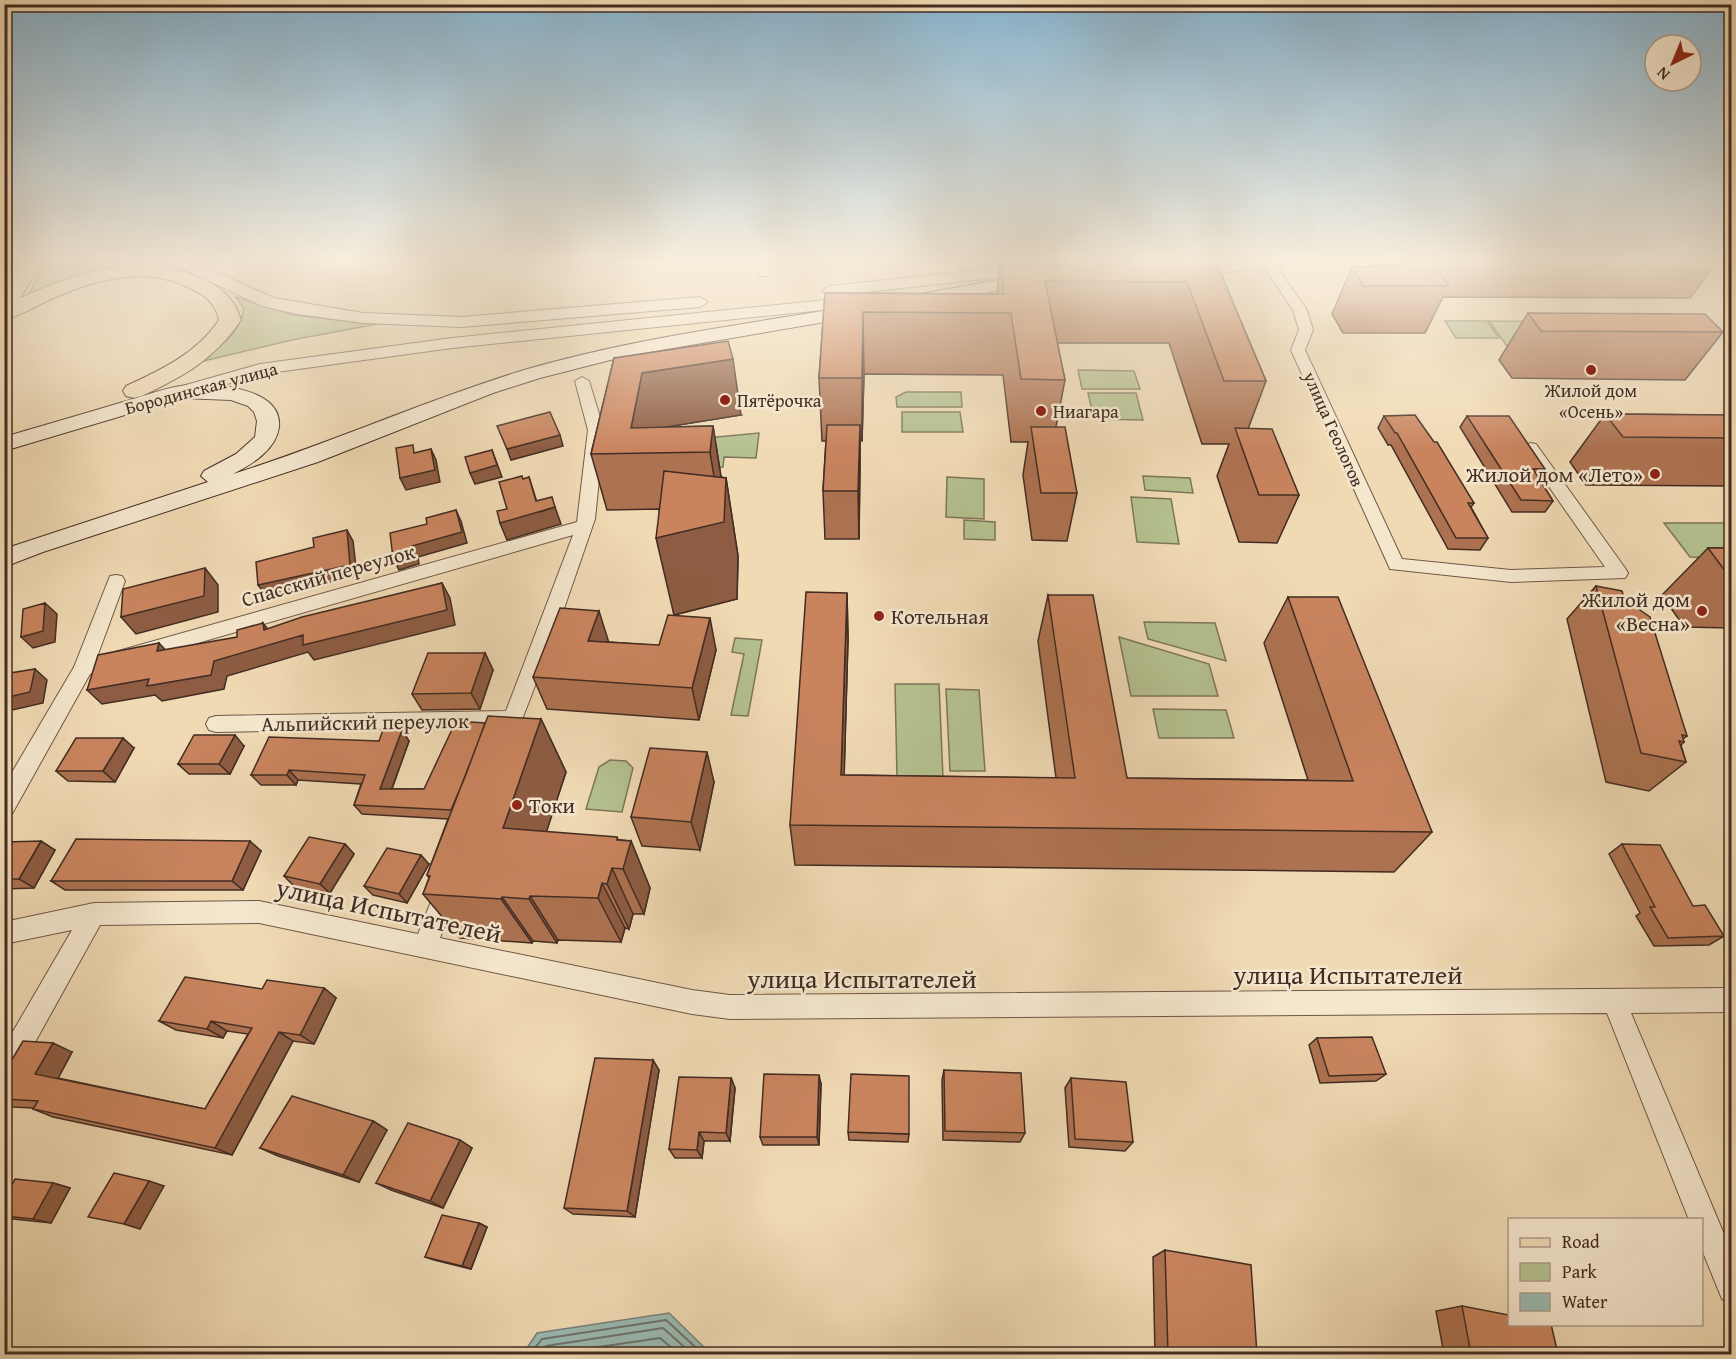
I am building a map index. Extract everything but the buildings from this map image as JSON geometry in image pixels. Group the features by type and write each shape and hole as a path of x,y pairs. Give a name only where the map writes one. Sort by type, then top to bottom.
{"main road":[{"path":"11,435 134,391 176,371 219,338 228,323"},
{"path":"4,559 35,546 310,457 486,389 532,374 657,344 782,323"},
{"path":"4,543 203,481 244,459 266,440 268,421 262,407 244,395 205,391 181,392"},
{"name":"Бородинская улица","path":"11,435 181,392"}],"street":[{"path":"134,391 454,323"},
{"name":"Бородинская улица","path":"181,392 260,369 452,342 651,323"},
{"name":"улица Геологов","path":"1304,323 1306,330 1298,350 1396,565 1511,576 1619,573 1522,437"},
{"path":"495,764 585,526 597,430 582,381"},
{"name":"Спасский переулок","path":"83,668 585,526"},
{"path":"4,807 83,668 116,581"},
{"name":"Альпийский переулок","path":"216,724 513,719"},
{"path":"424,946 457,863"},
{"name":"улица Испытателей","path":"4,933 94,914 259,912 681,1000 730,1006 1731,1000"},
{"path":"4,1073 94,914"},
{"path":"1614,1001 1702,1218"},
{"path":"1703,1220 1731,1289"}],"green space":[{"path":"239,323 377,324 292,340 195,363 226,341"},
{"path":"1447,323 1489,323 1499,338 1456,338"},
{"path":"1491,323 1601,323 1561,346 1507,346"},
{"path":"1078,370 1134,371 1140,389 1082,389"},
{"path":"906,392 961,392 962,407 897,407 896,397"},
{"path":"1088,393 1136,393 1143,420 1094,419"},
{"path":"902,412 960,412 963,432 902,432"},
{"path":"759,433 756,458 724,457 723,467 708,468 696,439"},
{"path":"1143,476 1190,478 1193,493 1145,490"},
{"path":"947,477 984,479 984,519 946,517"},
{"path":"1131,497 1171,499 1179,544 1137,542"},
{"path":"964,520 995,522 995,540 964,539"},
{"path":"1664,523 1731,523 1731,558 1690,557"},
{"path":"1144,622 1215,623 1226,661 1148,639"},
{"path":"1119,637 1209,664 1218,696 1131,696"},
{"path":"735,638 762,640 748,716 731,715 744,654 732,652"},
{"path":"895,684 939,684 943,778 897,777"},
{"path":"946,689 979,690 985,771 950,771"},
{"path":"1153,709 1226,710 1234,738 1159,738"},
{"path":"610,760 626,761 633,768 622,812 586,809 599,767"}],"water":[{"path":"669,1313 711,1354 523,1354 537,1333"}],"place":[{"name":"Жилой дом «Осень»","path":"1591,370"},
{"name":"Пятёрочка","path":"725,400"},
{"name":"Ниагара","path":"1041,411"},
{"name":"Жилой дом «Лето»","path":"1655,474"},
{"name":"Жилой дом «Весна»","path":"1702,611"},
{"name":"Котельная","path":"879,616"},
{"name":"Токи","path":"517,805"}]}
